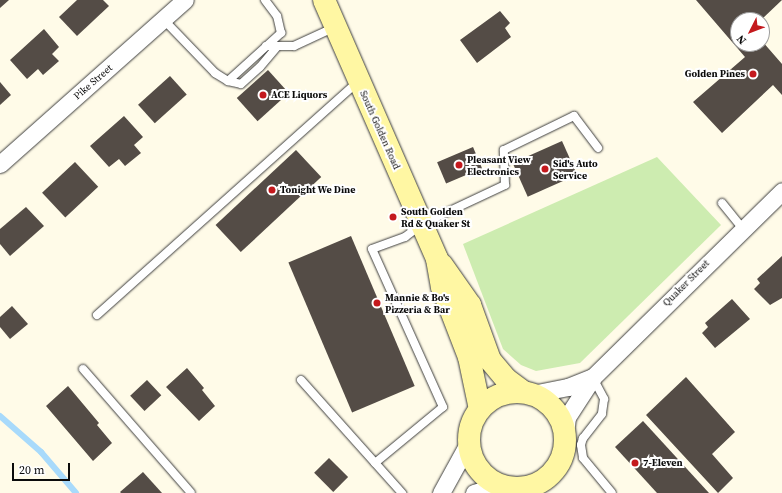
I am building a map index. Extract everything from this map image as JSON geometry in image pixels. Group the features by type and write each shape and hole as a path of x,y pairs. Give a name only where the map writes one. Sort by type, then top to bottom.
{"main road":[{"name":"South Golden Road","path":"324,0 437,259 470,305 490,360 506,379 528,393"},
{"name":"South Golden Road","path":"437,259 442,287 469,357 480,409"},
{"path":"528,393 554,409 565,433 562,455 552,484 510,489 482,473 471,454 469,442 474,419 480,409 500,395 528,393"}],"street":[{"name":"Pike Street","path":"0,164 185,0"},
{"name":"Quaker Street","path":"565,433 568,418 593,377 742,228 782,191"},
{"name":"Quaker Street","path":"528,393 568,387 593,377"},
{"path":"441,493 469,442"},
{"path":"474,493 510,489"}],"lane":[{"path":"228,81 281,33 277,16 265,0"},
{"path":"164,20 215,73 228,81 241,84 260,67 277,47"},
{"path":"266,46 294,46 335,26"},
{"path":"97,316 359,80"},
{"path":"375,463 443,406 372,249 406,237 422,224 505,185 504,150 574,116 598,148"},
{"path":"722,203 742,228"},
{"path":"83,369 191,493"},
{"path":"593,377 604,399 602,414 583,438 581,445 583,458 612,493"},
{"path":"301,380 402,493"}],"green space":[{"path":"657,157 721,225 580,363 536,371 521,365 503,349 463,244"}],"building":[{"path":"0,0 9,0 0,8"},
{"path":"77,0 103,0 109,6 77,36 59,17"},
{"name":"Golden Pines","path":"696,0 782,0 769,12 730,12 730,40"},
{"path":"500,11 510,23 505,28 511,37 477,63 460,40"},
{"path":"44,29 59,47 52,54 59,61 43,75 38,69 27,79 10,60"},
{"name":"Golden Pines","path":"770,50 782,64 782,95 773,85 722,133 693,102 745,57 741,52 770,52"},
{"name":"ACE Liquors","path":"268,70 289,93 258,121 237,98"},
{"path":"170,76 187,95 155,123 138,105"},
{"path":"0,82 11,95 0,105"},
{"path":"124,116 143,137 134,145 141,153 125,166 119,159 109,167 90,146"},
{"name":"Sid's Auto Service","path":"562,141 577,175 528,197 513,163"},
{"name":"Pleasant View Electronics","path":"473,147 482,168 446,183 437,162"},
{"path":"296,150 321,177 241,252 216,225"},
{"path":"75,162 98,187 65,218 42,193"},
{"path":"26,207 44,226 10,256 0,244 0,229"},
{"path":"351,236 415,386 352,413 288,263"},
{"path":"782,256 782,298 770,305 754,289 760,283 757,279"},
{"path":"732,299 750,319 715,348 702,333 708,327 705,323"},
{"path":"12,306 28,324 10,339 0,327 0,317"},
{"path":"187,368 204,388 202,390 215,406 199,421 166,387"},
{"path":"686,377 735,432 712,454 733,478 718,493 646,415"},
{"path":"147,380 161,395 145,411 130,396"},
{"path":"68,386 99,423 97,425 112,443 93,461 46,406"},
{"path":"643,421 709,493 657,493 615,447"},
{"path":"329,458 348,477 333,492 314,473"},
{"path":"143,472 162,493 120,492"}],"waterway":[{"path":"0,416 41,452 76,493"}],"place":[{"name":"Golden Pines","path":"753,74"},
{"name":"ACE Liquors","path":"263,95"},
{"name":"Pleasant View Electronics","path":"459,165"},
{"name":"Sid's Auto Service","path":"545,169"},
{"name":"Tonight We Dine","path":"272,190"},
{"name":"South Golden Rd & Quaker St","path":"393,217"},
{"name":"Mannie & Bo's Pizzeria & Bar","path":"377,303"},
{"name":"7-Eleven","path":"635,463"}]}
